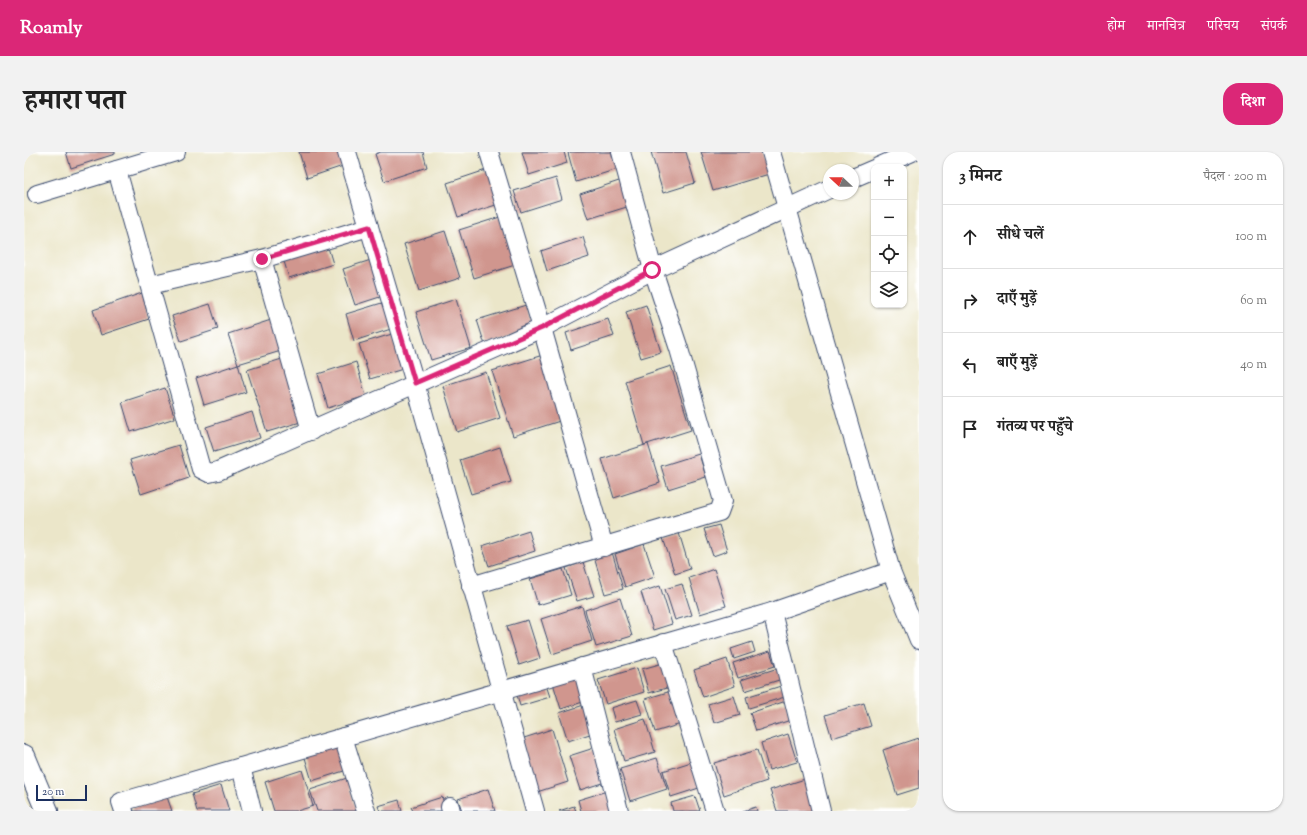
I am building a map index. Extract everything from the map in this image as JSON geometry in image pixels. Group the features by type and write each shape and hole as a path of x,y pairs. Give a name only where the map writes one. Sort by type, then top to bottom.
{"street":[{"path":"37,194 176,152"},
{"path":"347,152 415,383 500,691 535,811"},
{"path":"489,152 542,328 604,547"},
{"path":"471,586 719,512 723,502 679,349 652,270 621,152"},
{"path":"771,152 786,209 891,570 919,640"},
{"path":"885,164 912,152"},
{"path":"116,170 150,285 201,469 209,472 218,471 311,431 415,383 542,328 652,270 823,192"},
{"path":"859,175 871,170"},
{"path":"150,285 262,259 369,227"},
{"path":"262,259 311,431"},
{"path":"124,811 121,802 772,612 891,570"},
{"path":"772,612 821,811"},
{"path":"663,643 715,811"},
{"path":"582,667 618,811"},
{"path":"344,737 366,811"},
{"path":"24,756 47,811"},
{"path":"240,767 252,811"}],"building":[{"path":"66,152 115,152 115,154 71,168"},
{"path":"299,152 343,152 346,165 307,178"},
{"path":"381,152 423,152 427,167 384,181 375,154"},
{"path":"522,152 564,152 567,163 529,175"},
{"path":"616,152 621,168 576,182 568,153"},
{"path":"651,152 686,152 695,183 663,193"},
{"path":"701,152 762,152 769,174 713,191"},
{"path":"489,169 499,204 458,217 447,183"},
{"path":"556,178 562,199 521,212 514,191"},
{"path":"622,180 630,206 588,219 580,194"},
{"path":"500,217 515,265 474,278 459,230"},
{"path":"445,231 460,278 419,291 404,244"},
{"path":"583,237 589,257 547,271 541,251"},
{"path":"327,244 333,264 289,278 283,258"},
{"path":"374,259 386,295 355,305 343,269"},
{"path":"142,293 149,319 101,335 93,310"},
{"path":"456,299 471,348 431,360 416,312"},
{"path":"385,302 394,328 354,341 346,314"},
{"path":"210,304 218,329 181,341 172,316"},
{"path":"526,305 534,329 485,345 477,320"},
{"path":"646,305 661,352 641,358 626,312"},
{"path":"608,319 614,336 571,350 566,333"},
{"path":"271,320 281,351 238,364 228,334"},
{"path":"392,334 403,369 370,379 359,344"},
{"path":"546,354 566,419 513,436 492,371"},
{"path":"285,358 304,421 267,432 247,370"},
{"path":"356,362 366,396 328,408 318,374"},
{"path":"238,364 246,392 204,405 196,378"},
{"path":"671,366 691,430 644,445 625,381"},
{"path":"486,372 500,418 457,432 443,386"},
{"path":"165,388 175,418 131,432 122,402"},
{"path":"252,412 260,438 214,452 206,427"},
{"path":"648,444 660,483 614,498 602,459"},
{"path":"179,445 189,478 141,494 130,460"},
{"path":"500,447 511,482 471,494 460,460"},
{"path":"699,454 706,477 668,489 661,466"},
{"path":"719,525 727,551 713,556 704,529"},
{"path":"529,531 535,551 489,566 482,546"},
{"path":"679,533 690,569 675,574 663,538"},
{"path":"644,544 655,577 625,587 615,554"},
{"path":"612,552 623,589 605,594 594,557"},
{"path":"583,562 594,596 577,601 566,568"},
{"path":"563,569 571,595 538,605 530,579"},
{"path":"714,569 726,606 700,614 689,578"},
{"path":"682,584 692,615 675,620 665,589"},
{"path":"660,586 672,624 653,630 641,592"},
{"path":"620,598 632,636 596,647 585,610"},
{"path":"582,606 592,641 552,654 541,619"},
{"path":"528,620 540,658 519,665 507,626"},
{"path":"752,642 755,652 734,659 731,649"},
{"path":"770,651 775,666 738,678 733,663"},
{"path":"727,659 735,686 703,697 694,670"},
{"path":"663,663 670,687 649,693 642,669"},
{"path":"637,668 644,692 606,704 598,680"},
{"path":"778,668 782,679 745,691 741,680"},
{"path":"577,672 586,701 561,709 552,680"},
{"path":"545,682 550,697 520,706 516,691"},
{"path":"784,685 788,696 749,708 746,697"},
{"path":"671,691 681,724 655,732 645,699"},
{"path":"734,696 740,715 714,723 708,704"},
{"path":"637,700 642,714 615,722 611,708"},
{"path":"786,701 791,720 756,731 750,713"},
{"path":"864,703 871,726 832,738 825,715"},
{"path":"587,704 596,732 568,741 559,713"},
{"path":"645,719 655,752 624,761 614,729"},
{"path":"552,729 568,782 537,792 521,739"},
{"path":"788,734 797,762 769,770 761,743"},
{"path":"919,738 919,788 897,795 883,750"},
{"path":"338,740 347,770 312,781 303,751"},
{"path":"594,748 605,782 580,790 569,756"},
{"path":"757,750 767,781 724,795 714,763"},
{"path":"657,758 667,789 630,801 620,769"},
{"path":"691,762 699,788 671,797 663,771"},
{"path":"302,770 313,806 297,811 274,811 265,782"},
{"path":"347,778 357,811 317,811 310,790"},
{"path":"805,779 815,811 777,811 770,790"},
{"path":"221,785 229,811 197,811 192,794"},
{"path":"488,789 495,811 462,811 458,799"},
{"path":"607,791 613,811 581,811 578,800"},
{"path":"695,796 700,811 673,811 671,803"},
{"path":"167,797 172,811 133,811 132,808"},
{"path":"442,797 446,811 413,811 411,807"},
{"path":"399,800 402,811 380,811 378,806"},
{"path":"574,806 576,811 559,811"},
{"path":"756,807 757,811 743,811"}],"route":[{"path":"262,259 369,227 415,383 542,328 652,270"}]}
